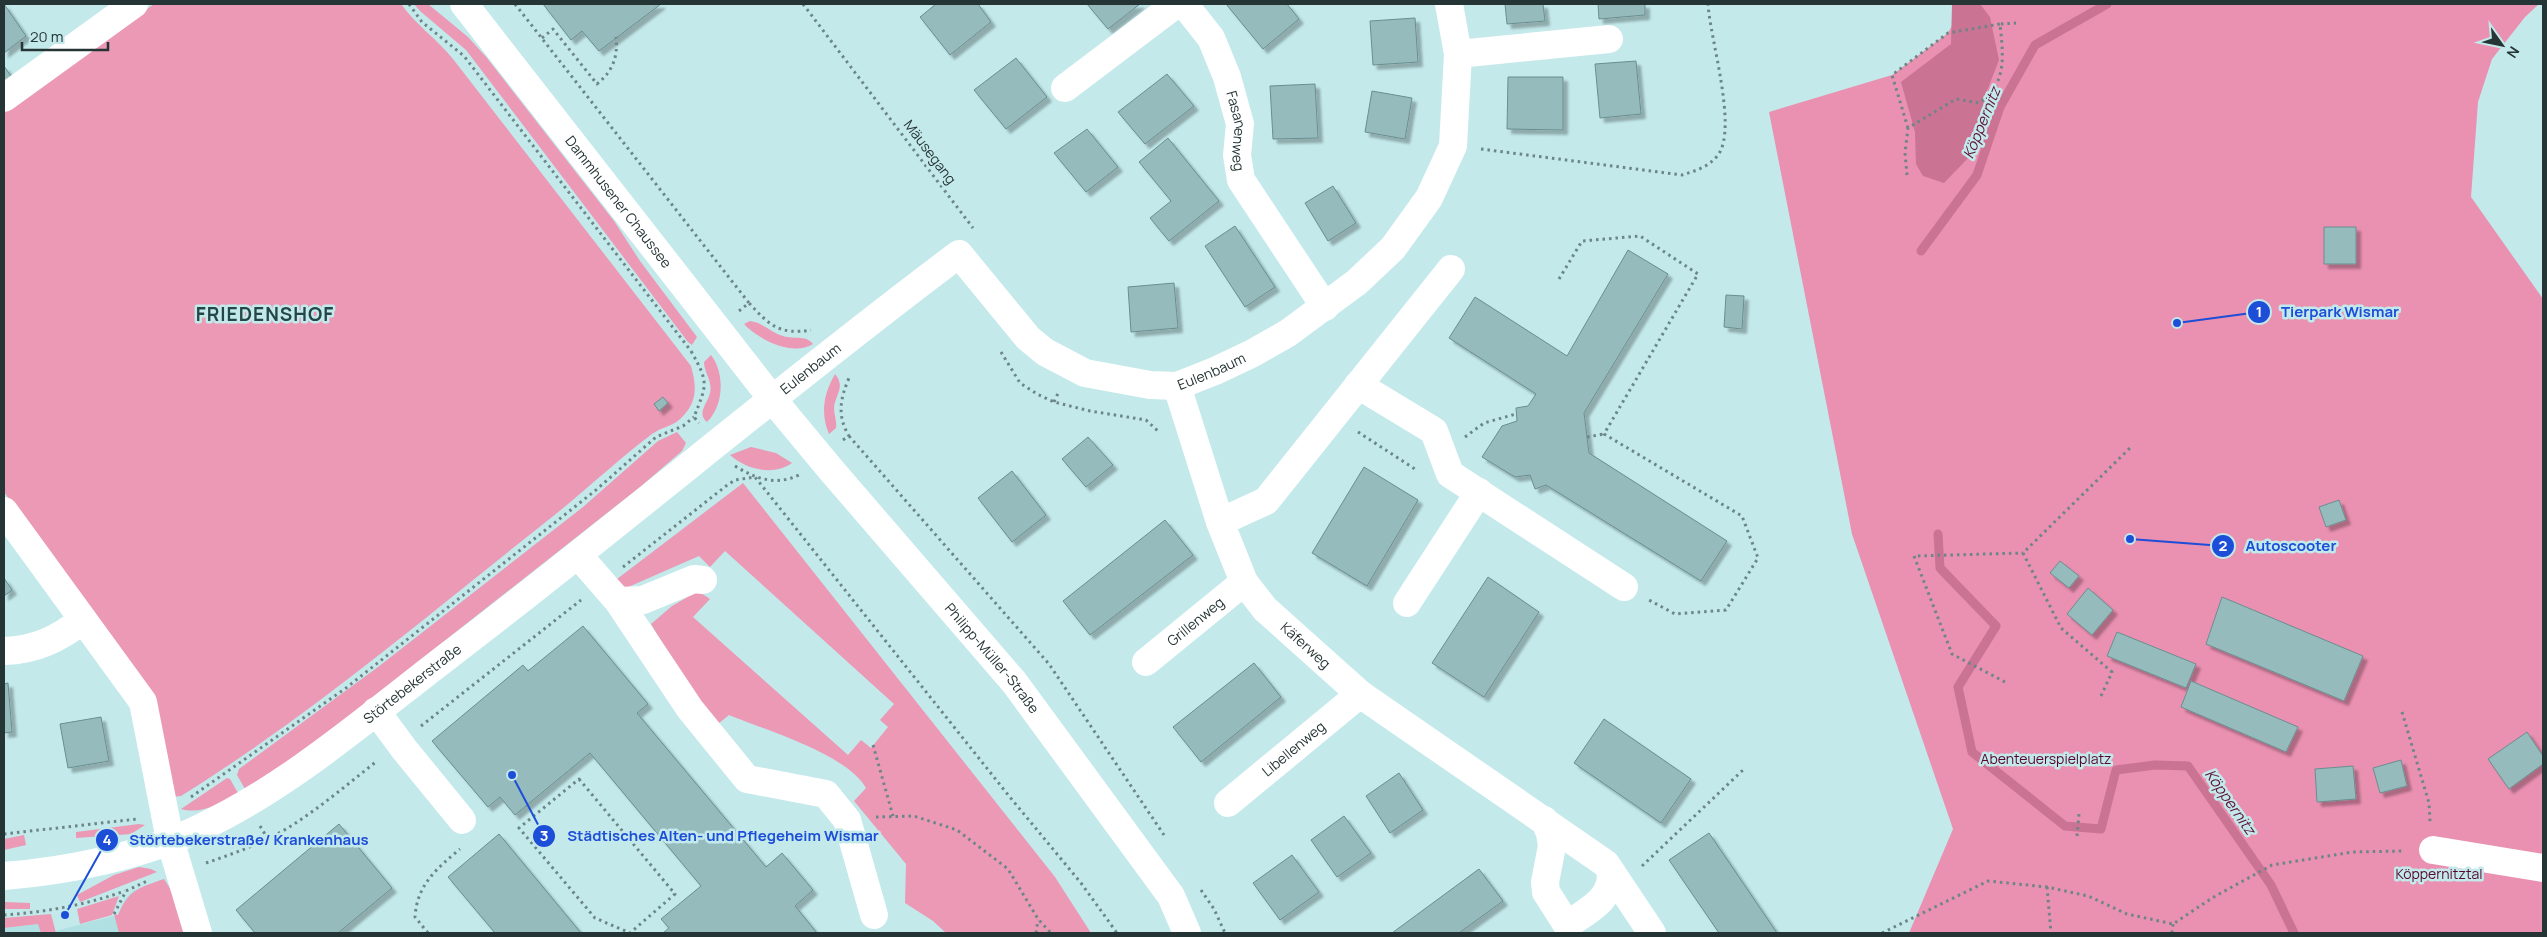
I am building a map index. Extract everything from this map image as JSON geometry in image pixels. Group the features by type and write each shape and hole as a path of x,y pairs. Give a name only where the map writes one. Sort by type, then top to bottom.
{"street":[{"path":"4,98 134,4"},
{"name":"Dammhusener Chaussee","path":"464,4 773,400"},
{"path":"1065,88 1176,4"},
{"name":"Fasanenweg","path":"1184,4 1210,38 1227,77 1240,124 1237,155 1241,180 1325,307"},
{"name":"Eulenbaum","path":"773,400 879,314 959,254 1014,323 1045,352 1085,373 1150,385 1177,386 1216,372 1253,353 1325,307 1357,282 1393,248 1428,198 1453,146 1458,54 1448,4"},
{"path":"1458,54 1609,39"},
{"path":"1220,522 1266,501 1452,269"},
{"path":"1358,384 1434,431 1450,474 1624,587"},
{"name":"Käferweg","path":"1177,386 1220,522 1244,582 1265,609 1360,694 1599,858 1652,933"},
{"name":"Störtebekerstraße","path":"4,876 72,869 170,840 197,830 241,808 294,774 578,556 693,461 773,400"},
{"name":"Philipp-Müller-Straße","path":"773,400 1014,682 1171,896 1187,933"},
{"path":"1407,603 1479,492"},
{"path":"4,511 143,702 150,727 163,811 198,933"},
{"path":"578,556 610,592 690,709 747,780 826,794 847,820 874,915"},
{"path":"610,592 642,600 694,579 703,580"},
{"name":"Grillenweg","path":"1146,662 1244,582"},
{"path":"4,651 26,650 45,644 84,620"},
{"name":"Libellenweg","path":"1228,803 1360,694"},
{"path":"376,711 462,820"},
{"path":"1544,820 1550,833 1552,846 1545,882 1546,892 1562,929 1601,901 1616,880"},
{"path":"2432,850 2543,868"}],"path":[{"path":"409,4 422,22 464,56 691,351"},
{"path":"515,4 750,303"},
{"name":"Mäusegang","path":"803,4 978,234"},
{"path":"1453,146 1682,175 1700,170 1718,155 1724,140 1726,118 1709,24 1708,4"},
{"path":"1907,175 1905,153 1910,127 1892,76 1948,33 2016,23"},
{"path":"1910,127 1956,99 1979,103 1990,95 2004,62 1998,25"},
{"path":"542,38 553,30 597,84 610,72 614,63 616,37"},
{"path":"1559,279 1582,241 1640,236 1698,274 1604,434"},
{"path":"997,346 1020,383 1037,394 1054,402 1090,411 1146,420 1159,430 1162,436"},
{"path":"849,378 855,373"},
{"path":"1442,452 1484,423 1516,414"},
{"path":"4,834 146,819 222,776 346,688 596,490 656,437 683,426 694,417"},
{"path":"1335,417 1423,474"},
{"path":"1587,437 1604,434 1742,516 1758,558 1726,610 1675,614 1624,587"},
{"path":"2005,682 1952,654 1914,556 2023,553 2131,447"},
{"path":"4,915 38,913 76,906 126,891 237,852 291,826 324,803 400,743 610,592 726,486 735,480 755,477 1009,796 1081,883 1117,933"},
{"path":"2023,553 2061,628 2112,672 2101,696"},
{"path":"1882,933 1988,881 2047,888 2088,896 2127,914 2173,924 2212,898 2272,865 2352,852 2432,850 2429,803 2402,712"},
{"path":"873,745 893,816"},
{"path":"1616,880 1743,770"},
{"path":"579,779 675,894 630,932 595,918 519,828 579,779"},
{"path":"2077,836 2079,814"},
{"path":"847,820 914,816 957,830 1008,869 1038,919 1051,933"},
{"path":"428,933 414,917 416,899 434,871 471,839 462,820"},
{"path":"2047,888 2051,933"},
{"path":"114,914 121,896 126,891"},
{"path":"1036,933 1038,919"},
{"path":"2172,933 2173,924"}],"shaded area":[{"path":"154,4 401,4 413,19 453,59 691,366 695,385 692,404 680,419 656,431 639,444 420,623 334,690 246,754 181,796 171,797 148,688 4,492 4,112"},
{"path":"414,4 428,4 468,37 487,58 614,221 640,261 697,337 692,345 466,50"},
{"path":"1952,4 1980,4 1990,17 1999,60 1985,96 1973,153 1944,183 1923,176 1916,164 1915,132 1901,82 1951,44"},
{"path":"750,321 759,323 779,335 803,338 813,344 795,348 776,344 750,330 744,324"},
{"path":"711,355 719,371 721,389 717,407 707,422 704,419 703,412 711,389 704,362"},
{"path":"835,374 840,383 834,408 836,428 829,434 826,426 824,403 828,388"},
{"path":"677,432 686,443 682,451 640,487 339,724 270,774 245,789 237,775 239,769 378,667 583,507 658,441"},
{"path":"751,447 776,453 792,463 777,469 760,470 744,464 730,455"},
{"path":"743,483 1055,877 1091,933 946,933 933,921 905,903 906,864 854,801 866,788 856,776 842,764 804,744 729,715 713,728 651,624 672,606 698,591 710,599 693,617 848,755 861,740 871,748 888,727 880,720 894,704 725,551 710,567 699,556 626,588 617,579"},
{"path":"227,778 230,779 238,793 204,809 181,809"},
{"path":"139,824 145,825 131,834 76,838 76,832"},
{"path":"24,835 26,845 4,850 4,839"},
{"path":"139,867 157,872 80,902 77,895 114,875"},
{"path":"164,879 175,896 184,933 4,933 4,928 39,924 55,931 118,915 125,899 133,891"},
{"path":"164,879 175,896 184,933 119,933 114,914 118,915 126,900 136,891"},
{"path":"119,896 112,915 80,924 77,909"},
{"path":"4,902 30,903 30,909 4,909"},
{"path":"51,914 56,933 41,933 38,924 4,928 4,918"}],"green space":[{"path":"1952,4 2539,4 2525,17 2492,59 2478,102 2471,197 2543,299 2543,933 1909,933 1953,829 1852,534 1769,112 1892,75 1948,33 1953,24"}],"building":[{"path":"4,4 26,36 4,53"},
{"path":"543,4 661,4 599,51 582,31 571,40"},
{"path":"936,4 978,4 991,22 950,55 920,17"},
{"path":"1087,4 1140,4 1108,29"},
{"path":"1226,4 1287,4 1299,19 1263,49"},
{"path":"1505,4 1543,4 1545,21 1507,24"},
{"path":"1598,4 1645,4 1645,15 1599,19"},
{"path":"1415,18 1418,62 1373,65 1370,21"},
{"path":"1016,58 1047,97 1006,129 974,90"},
{"path":"1636,61 1641,114 1600,118 1595,64"},
{"path":"4,66 11,76 4,82"},
{"path":"1167,74 1194,106 1145,144 1118,112"},
{"path":"1508,77 1563,77 1563,130 1507,129"},
{"path":"1315,84 1318,138 1273,139 1270,86"},
{"path":"1372,91 1412,98 1405,139 1365,132"},
{"path":"1087,129 1118,167 1086,192 1054,153"},
{"path":"1168,138 1219,201 1169,241 1150,218 1171,201 1139,162"},
{"path":"1333,186 1356,223 1328,241 1305,203"},
{"path":"1235,226 1275,287 1245,307 1205,246"},
{"path":"2324,227 2356,227 2356,264 2324,264"},
{"path":"1628,250 1668,274 1584,413 1589,453 1727,541 1701,581 1546,485 1535,489 1530,475 1515,477 1482,457 1502,426 1517,421 1516,408 1528,406 1536,394 1449,338 1475,297 1567,356"},
{"path":"1174,283 1178,328 1131,332 1128,287"},
{"path":"1726,295 1744,296 1742,329 1724,327"},
{"path":"663,397 668,403 659,411 654,404"},
{"path":"1088,437 1113,465 1086,487 1062,459"},
{"path":"1364,467 1418,500 1367,586 1312,553"},
{"path":"1012,471 1046,515 1012,542 978,498"},
{"path":"2339,500 2346,520 2326,527 2319,507"},
{"path":"1165,520 1193,555 1090,635 1063,601"},
{"path":"2060,561 2079,576 2069,588 2050,573"},
{"path":"1488,577 1539,612 1484,697 1432,663"},
{"path":"4,578 12,590 4,596"},
{"path":"2088,588 2113,610 2092,635 2067,614"},
{"path":"2222,597 2363,656 2344,701 2206,644"},
{"path":"583,626 648,704 637,713 766,867 782,853 813,890 795,906 817,933 663,933 669,928 661,919 701,886 590,753 515,815 500,797 488,807 432,741 523,665 528,671"},
{"path":"2117,632 2196,664 2186,688 2107,656"},
{"path":"1254,663 1281,697 1201,762 1173,727"},
{"path":"2191,681 2298,727 2286,752 2181,707"},
{"path":"8,683 12,732 4,733 4,684"},
{"path":"101,717 109,761 68,768 60,724"},
{"path":"1604,719 1691,779 1661,823 1574,763"},
{"path":"2527,732 2543,756 2543,764 2509,789 2488,759"},
{"path":"2401,760 2407,786 2380,793 2373,768"},
{"path":"2353,766 2356,799 2317,802 2315,769"},
{"path":"1399,773 1423,810 1390,833 1366,796"},
{"path":"1344,816 1371,853 1337,877 1311,840"},
{"path":"339,824 392,888 338,933 255,933 236,910"},
{"path":"1709,833 1777,933 1719,933 1669,860"},
{"path":"499,834 581,933 495,933 448,877"},
{"path":"1292,855 1319,892 1280,920 1253,883"},
{"path":"1479,869 1503,901 1459,933 1392,933"}],"waterway":[{"name":"Köppernitz","path":"1921,251 1977,175 2000,107 2035,45 2107,4"},
{"name":"Köppernitz","path":"1938,534 1940,568 1996,626 1958,687 1972,752 2065,826 2101,829 2116,770 2155,765 2188,766 2271,885 2294,933"}],"place":[{"name":"Tierpark Wismar","path":"2177,323"},
{"name":"Autoscooter","path":"2130,539"},
{"name":"Städtisches Alten- und Pflegeheim Wismar","path":"512,775"},
{"name":"Störtebekerstraße/ Krankenhaus","path":"65,915"}],"district":[{"name":"FRIEDENSHOF","path":"265,314"}],"park label":[{"name":"Abenteuerspielplatz","path":"2046,759"},
{"name":"Köppernitztal","path":"2439,874"}]}
